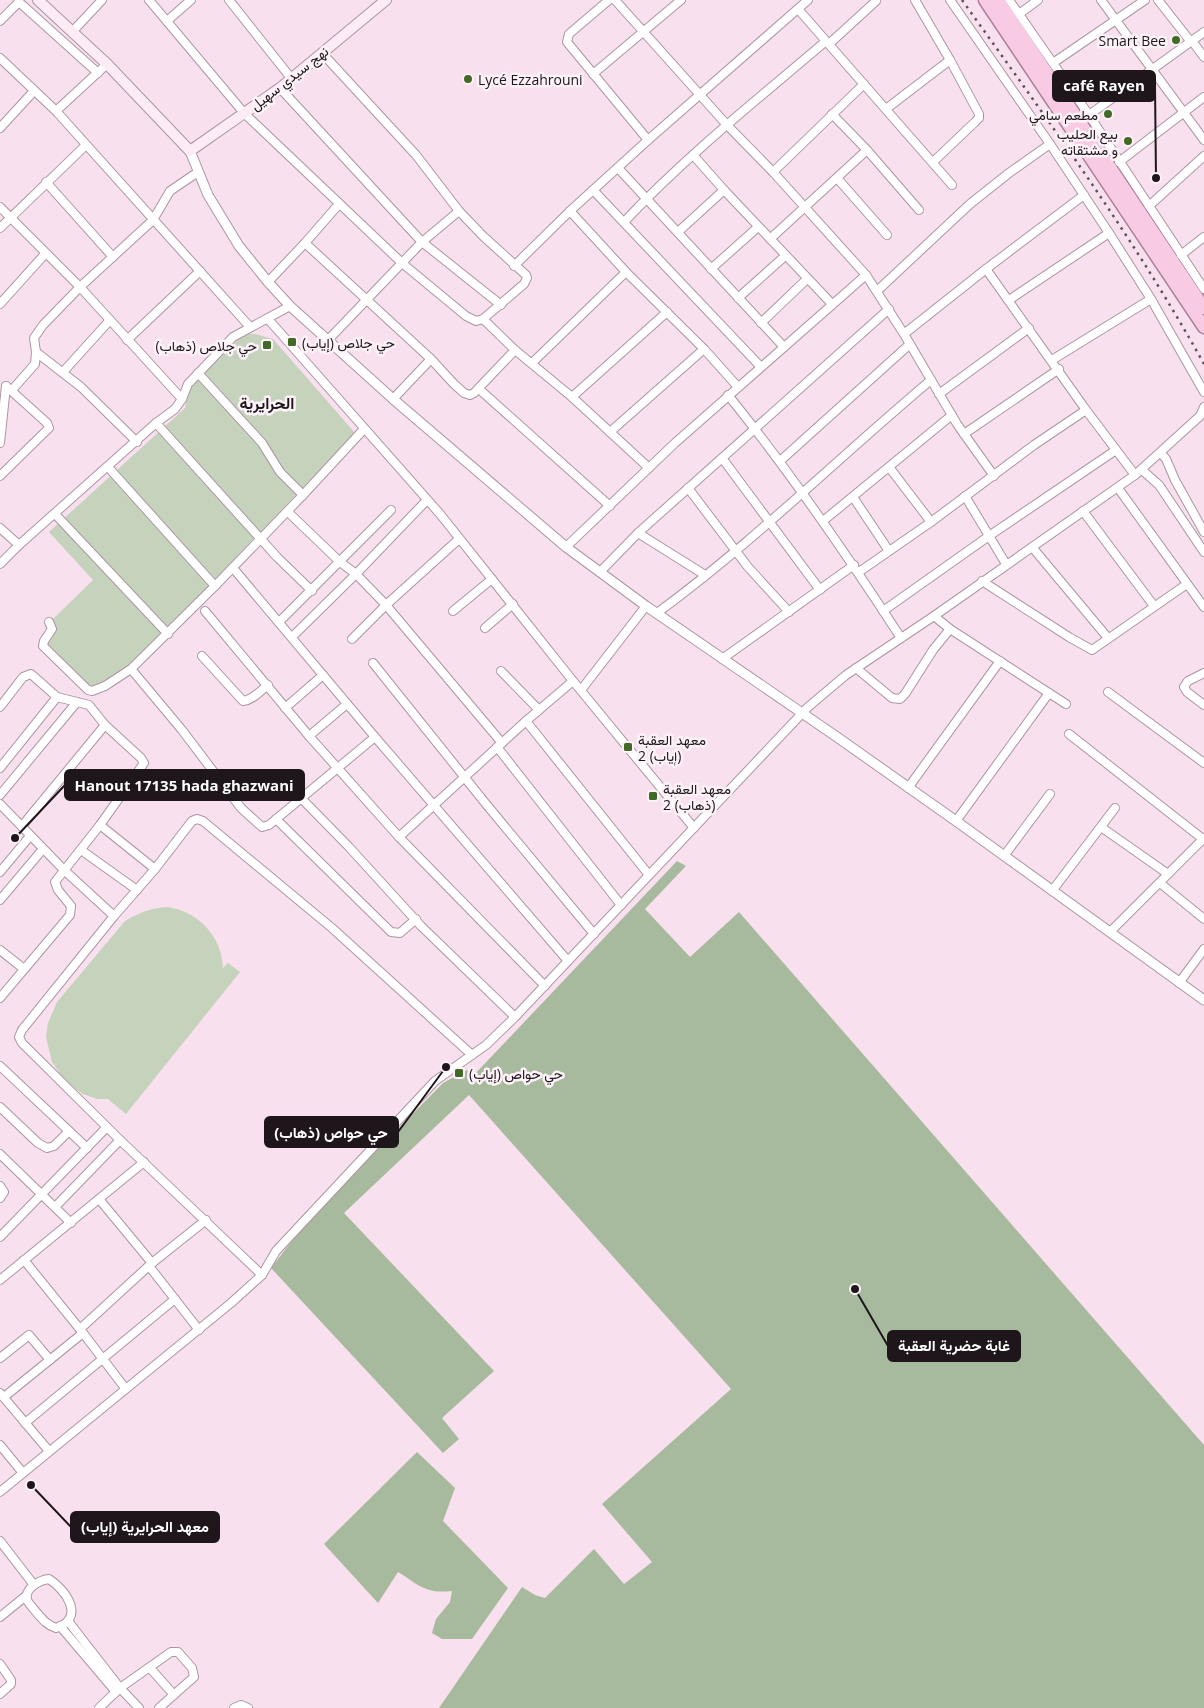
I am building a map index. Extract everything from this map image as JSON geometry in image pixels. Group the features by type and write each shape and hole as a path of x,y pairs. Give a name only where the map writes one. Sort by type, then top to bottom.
{"highway":[{"path":"985,0 1204,327"},
{"path":"998,0 1204,308"}],"main road":[{"path":"38,0 107,64 190,151"},
{"name":"نهج سيدي سهيل","path":"190,151 280,88 386,0"}],"street":[{"path":"72,32 102,0"},
{"path":"149,0 244,113 339,204 402,263 470,319 476,321 483,319 526,282 526,274 514,266 459,211 416,155 322,52"},
{"path":"167,21 191,0"},
{"path":"229,0 292,78"},
{"path":"609,0 569,34 566,40 648,140"},
{"path":"615,0 727,125 774,172 866,274 889,309 952,416 994,476"},
{"path":"593,74 681,0"},
{"path":"514,266 570,211 648,140 808,0"},
{"path":"915,0 950,60 977,110 979,118 933,162"},
{"path":"950,0 1109,233 1151,299 1204,392"},
{"path":"1009,0 1089,115 1204,289"},
{"path":"1019,14 1038,0"},
{"path":"1101,0 1204,140"},
{"path":"1053,63 1145,0"},
{"path":"1158,0 1204,57"},
{"path":"0,22 20,1 98,73"},
{"path":"624,222 646,198 727,125 876,1"},
{"path":"798,9 952,185"},
{"path":"1089,115 1204,32"},
{"path":"0,58 56,111 250,326"},
{"path":"886,109 950,60"},
{"path":"56,111 107,64"},
{"path":"774,172 864,84"},
{"path":"280,88 422,242 501,304"},
{"path":"0,128 34,91"},
{"path":"1119,162 1204,97"},
{"path":"832,114 919,210"},
{"path":"877,290 970,204 1050,144"},
{"path":"0,228 10,216 86,145"},
{"path":"770,239 866,150"},
{"path":"190,151 208,194 226,227 268,282 290,306 329,339 393,399 566,547 646,606 956,820 1204,1000"},
{"path":"693,155 785,256 832,304"},
{"path":"1149,206 1204,156"},
{"path":"618,168 784,347"},
{"path":"12,390 33,367 36,352 33,343 34,338 43,325 153,220 170,191 198,172"},
{"path":"837,178 887,235"},
{"path":"46,182 114,257"},
{"path":"593,190 761,367"},
{"path":"678,232 724,190"},
{"path":"904,334 986,268 1084,195"},
{"path":"268,282 339,204"},
{"path":"0,207 80,288 182,399"},
{"path":"329,339 422,242 459,211"},
{"path":"570,211 626,272 704,349 738,387"},
{"path":"711,269 758,227"},
{"path":"1009,300 1109,233"},
{"path":"1181,255 1204,237"},
{"path":"305,243 367,298 464,392 470,395 478,389 515,350"},
{"path":"0,304 45,254"},
{"path":"738,298 785,256"},
{"path":"986,268 1116,450 1139,472 1159,485 1204,552"},
{"path":"127,340 200,271"},
{"path":"532,363 626,272"},
{"path":"566,547 728,396 866,274"},
{"path":"761,323 807,279"},
{"path":"1052,360 1151,299"},
{"path":"0,564 156,423 175,409 182,399 186,387 234,337 250,326 268,319 290,306"},
{"path":"600,572 638,533 889,309"},
{"path":"572,397 666,312"},
{"path":"268,319 427,500 694,828"},
{"path":"483,319 515,350 572,397 649,468"},
{"path":"63,372 110,320"},
{"path":"939,394 1029,328"},
{"path":"780,462 910,344"},
{"path":"610,432 704,349"},
{"path":"36,352 81,387 137,442"},
{"path":"393,399 431,359"},
{"path":"964,434 1058,370"},
{"path":"198,373 262,443 280,472 303,495"},
{"path":"657,613 769,522 851,448 931,380"},
{"path":"0,444 6,386 47,423 49,428 0,476"},
{"path":"478,389 610,506"},
{"path":"728,396 755,428 823,521 901,638"},
{"path":"0,1492 125,1388 199,1330 262,1275 276,1251 435,1081 486,1045 515,1017 802,713 856,668 1118,488 1139,472 1200,416 1204,408"},
{"path":"722,659 820,590 889,551 1034,445 1086,410"},
{"path":"823,521 952,416"},
{"path":"156,423 260,538 312,590"},
{"path":"49,622 52,629 43,646 89,691 104,686 131,670 233,568 260,538 288,512 364,429"},
{"path":"883,611 1116,450"},
{"path":"1160,453 1166,459 1173,476 1204,532"},
{"path":"722,458 820,590"},
{"path":"108,467 215,586"},
{"path":"889,468 931,522"},
{"path":"688,488 735,550 789,612"},
{"path":"1118,488 1204,607"},
{"path":"853,496 889,551"},
{"path":"965,496 1006,564"},
{"path":"292,638 427,500"},
{"path":"279,622 391,510"},
{"path":"1083,511 1154,606"},
{"path":"288,512 340,562 356,574 386,605 500,745 621,905"},
{"path":"55,514 168,634"},
{"path":"0,528 19,545"},
{"path":"638,533 705,575"},
{"path":"352,639 386,605 459,539"},
{"path":"1032,546 1108,638"},
{"path":"233,568 375,737 568,961"},
{"path":"453,611 492,578"},
{"path":"982,581 1092,650 1187,584"},
{"path":"485,628 513,604"},
{"path":"581,690 646,606"},
{"path":"205,611 336,768 399,838 545,986"},
{"path":"934,616 950,629 1066,704"},
{"path":"856,668 892,698 900,700 933,650 950,629"},
{"path":"202,656 243,701 254,697 268,685"},
{"path":"908,788 1000,661"},
{"path":"373,662 464,777 594,934"},
{"path":"131,670 182,730 242,808 262,827 266,827 302,799 336,768 375,737"},
{"path":"501,671 539,710"},
{"path":"1204,673 1188,681 1184,687 1187,692 1204,705"},
{"path":"0,707 23,677 31,674 57,697 89,705 105,725 142,758 144,763 100,825 64,870 55,885 71,906 71,911 0,998"},
{"path":"285,708 323,674"},
{"path":"399,838 434,804 573,681"},
{"path":"956,820 1049,692"},
{"path":"1108,692 1204,763"},
{"path":"0,768 57,697"},
{"path":"0,795 77,702"},
{"path":"309,736 347,704"},
{"path":"526,721 649,876"},
{"path":"22,826 105,725"},
{"path":"1069,734 1203,838 1110,932"},
{"path":"1004,856 1050,794"},
{"path":"302,799 416,919 515,1017"},
{"path":"0,804 42,849 114,916"},
{"path":"1052,891 1115,808"},
{"path":"262,1275 120,1140 22,1043 19,1037 22,1030 114,916 155,869 192,821 197,819 203,821 332,928 472,1055"},
{"path":"276,819 391,932 400,933 416,919"},
{"path":"100,825 155,869"},
{"path":"1101,827 1168,874"},
{"path":"0,872 30,836"},
{"path":"0,900 42,849"},
{"path":"81,850 137,890"},
{"path":"1160,883 1204,919"},
{"path":"1179,983 1204,949"},
{"path":"0,950 24,969"},
{"path":"0,1066 87,1148"},
{"path":"0,1107 38,1143 47,1148 54,1146 69,1131"},
{"path":"1,1235 107,1127"},
{"path":"56,1206 120,1140"},
{"path":"0,1154 56,1206 71,1223"},
{"path":"0,1280 144,1162"},
{"path":"0,1186 4,1192 0,1198"},
{"path":"99,1199 199,1330"},
{"path":"49,1451 2,1395 50,1360 151,1265 206,1220"},
{"path":"24,1260 82,1331 125,1388"},
{"path":"25,1423 175,1299"},
{"path":"0,1358 29,1335 50,1360"},
{"path":"0,1445 23,1473"},
{"path":"0,1542 34,1585"},
{"path":"0,1617 27,1595 34,1585 42,1580 49,1579 55,1583 72,1603 72,1611 68,1621 56,1628 47,1625 28,1601 27,1595"},
{"path":"68,1621 118,1690"},
{"path":"60,1626 118,1690 139,1708"},
{"path":"99,1708 118,1690 174,1652 178,1652 192,1668 194,1677 160,1708"},
{"path":"0,1664 12,1680 11,1684 0,1694"},
{"path":"150,1668 174,1696"},
{"path":"234,1708 241,1705 248,1708"}],"green space":[{"path":"244,334 255,334 273,339 355,433 130,668 90,690 43,644 56,630 51,621 93,580 49,532 185,408 188,389"},
{"path":"677,861 686,866 645,909 690,957 739,912 1204,1445 1204,1708 439,1708 522,1587 535,1595 545,1598 594,1549 624,1584 652,1562 602,1504 731,1389 469,1095 344,1213 494,1371 442,1418 459,1439 443,1453 271,1268 308,1220 443,1083 467,1070 474,1075"},
{"path":"168,907 190,914 199,920 213,936 218,946 223,968 228,963 240,972 126,1114 108,1099 97,1099 83,1094 66,1082 52,1062 46,1037 48,1023 57,1002 125,921 146,911"},
{"path":"417,1452 455,1488 443,1521 508,1588 472,1639 442,1639 432,1633 436,1619 450,1602 452,1591 443,1592 423,1588 398,1572 378,1603 324,1544"}],"railway":[{"path":"962,0 1119,224 1177,316 1204,364"}],"place":[{"name":"Smart Bee","path":"1176,40"},
{"name":"Lycé Ezzahrouni","path":"468,79"},
{"name":"مطعم سامي","path":"1108,114"},
{"name":"بيع الحليب و مشتقاته","path":"1128,141"},
{"name":"café Rayen","path":"1156,178"},
{"name":"حي جلاص (إياب)","path":"292,342"},
{"name":"حي جلاص (ذهاب)","path":"267,345"},
{"name":"معهد العقبة 2 (إياب)","path":"628,747"},
{"name":"معهد العقبة 2 (ذهاب)","path":"653,796"},
{"name":"Hanout 17135 hada ghazwani","path":"15,838"},
{"name":"حي حواص (ذهاب)","path":"446,1067"},
{"name":"حي حواص (إياب)","path":"459,1073"},
{"name":"غابة حضرية العقبة","path":"855,1289"},
{"name":"معهد الحرايرية (إياب)","path":"31,1485"}],"district":[{"name":"الحرايرية","path":"267,403"}]}
